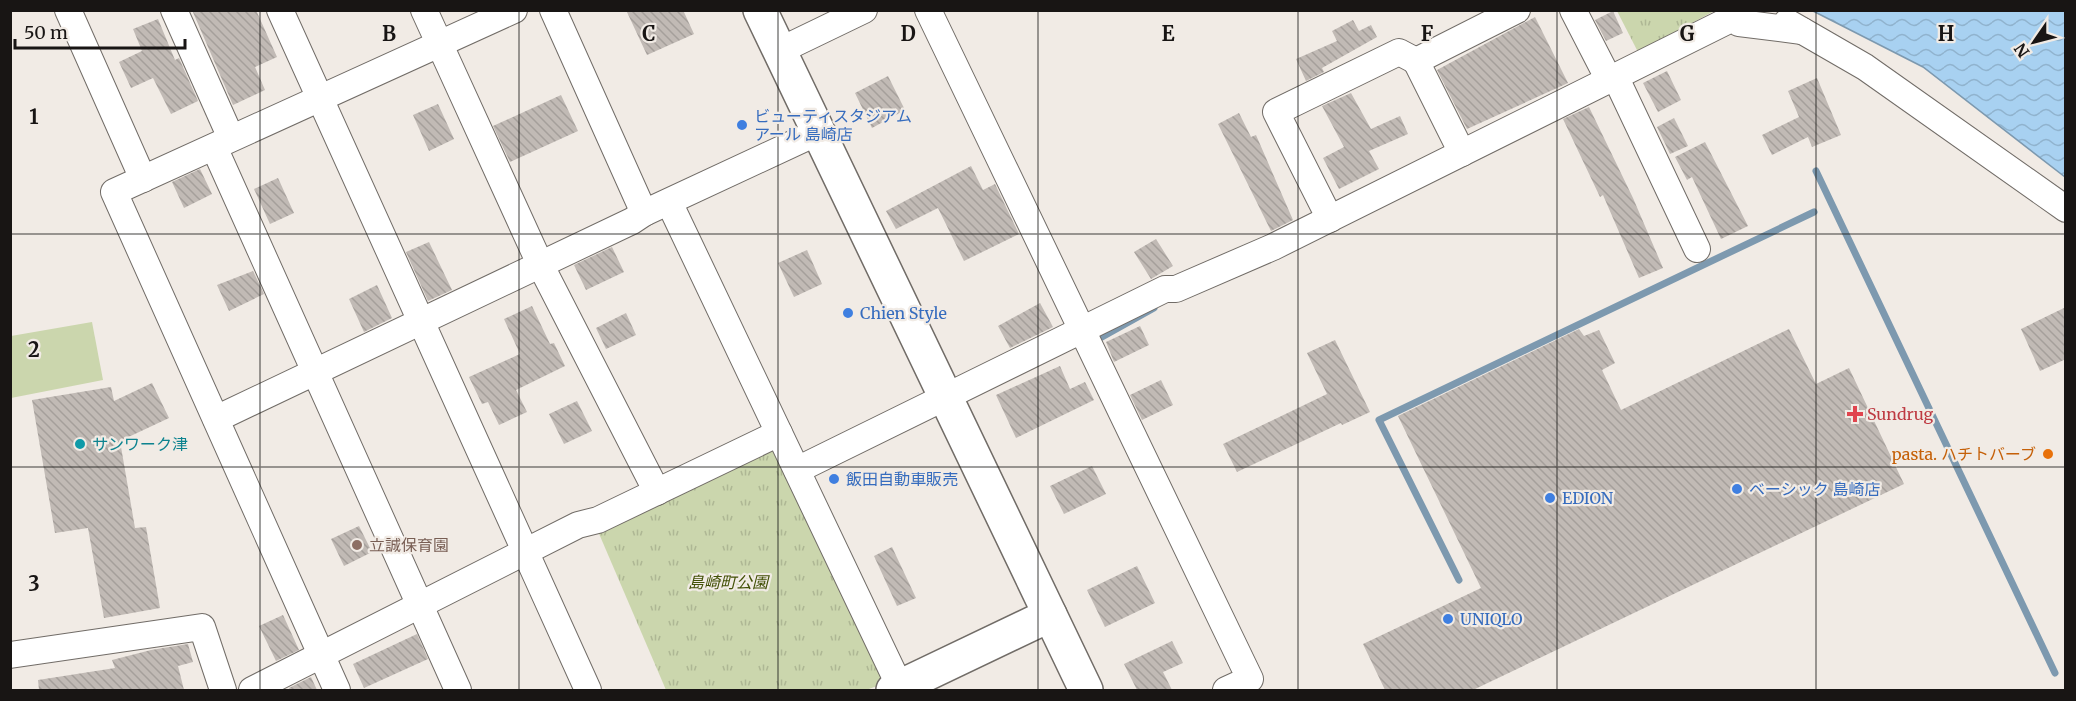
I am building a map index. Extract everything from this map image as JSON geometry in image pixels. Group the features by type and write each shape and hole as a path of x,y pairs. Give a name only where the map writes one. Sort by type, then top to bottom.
{"street":[{"path":"68,10 143,178"},
{"path":"174,10 223,143 315,371 458,690"},
{"path":"280,10 588,690"},
{"path":"424,10 540,264 657,492"},
{"path":"337,690 114,192 514,10"},
{"path":"553,10 644,213"},
{"path":"760,10 1086,690"},
{"path":"779,51 864,10"},
{"path":"928,10 1250,679 1226,690"},
{"path":"1416,61 1517,10"},
{"path":"1573,10 1612,78 1697,249"},
{"path":"1764,10 1865,67 2066,209"},
{"path":"797,470 1166,289 1176,289 1273,247 1735,16 1738,23 1802,31"},
{"path":"1330,219 1276,112 1399,52 1416,61 1462,153"},
{"path":"216,419 632,221 669,201 818,132"},
{"path":"669,201 797,470 897,689 1050,615"},
{"path":"252,690 524,552 657,492 778,433"},
{"path":"10,655 202,627 223,690"}],"green space":[{"path":"1716,10 1638,52 1617,11"},
{"path":"92,322 103,380 11,398 11,336"},
{"name":"島崎町公園","path":"769,449 776,451 883,677 880,685 866,690 666,690 597,529"}],"water":[{"path":"1813,11 2065,11 2065,177 1923,67"}],"building":[{"path":"192,10 256,10 277,57 255,67 265,90 233,105"},
{"path":"626,10 683,10 694,34 647,55"},
{"path":"1613,11 1623,33 1606,41 1595,20"},
{"path":"1535,17 1568,83 1467,129 1437,70"},
{"path":"158,19 175,60 179,58 198,101 171,114 153,78 131,88 119,62 142,51 133,29"},
{"path":"1353,20 1359,31 1371,25 1377,37 1322,68 1324,72 1306,81 1296,59 1337,41 1332,31"},
{"path":"1667,71 1681,100 1658,112 1643,83"},
{"path":"888,76 905,110 872,128 855,93"},
{"path":"1817,78 1841,135 1812,147 1808,137 1772,155 1762,135 1799,117 1788,91"},
{"path":"1351,93 1371,129 1400,116 1408,134 1369,151 1379,169 1339,189 1323,158 1344,147 1322,106"},
{"path":"561,95 578,131 510,162 493,126"},
{"path":"438,104 454,139 429,151 413,115"},
{"path":"1589,107 1633,198 1663,268 1639,278 1603,195 1600,197 1563,119"},
{"path":"1239,113 1251,137 1256,135 1293,220 1271,231 1218,124"},
{"path":"1674,118 1688,146 1670,154 1657,127"},
{"path":"1705,142 1748,226 1721,239 1692,177 1687,180 1675,157"},
{"path":"971,166 983,190 995,184 1019,234 964,261 938,208 896,229 886,211"},
{"path":"200,169 212,194 184,208 172,182"},
{"path":"278,178 294,213 270,224 254,189"},
{"path":"1156,239 1173,266 1151,279 1134,252"},
{"path":"429,242 452,290 428,301 406,252"},
{"path":"612,247 624,272 586,290 574,265"},
{"path":"807,250 822,284 794,297 778,263"},
{"path":"253,271 264,294 229,311 217,285"},
{"path":"377,285 392,318 364,332 349,299"},
{"path":"1040,303 1053,327 1010,348 998,326"},
{"path":"532,306 550,344 554,343 565,366 516,390 527,412 499,425 488,402 482,404 469,377 520,354 504,319"},
{"path":"2066,307 2066,359 2040,371 2021,329"},
{"path":"626,313 636,335 606,349 596,328"},
{"path":"1140,326 1149,345 1114,362 1106,342"},
{"path":"1579,329 1584,336 1599,330 1615,363 1602,370 1621,410 1789,329 1816,384 1849,368 1904,484 1473,690 1385,690 1363,644 1481,588 1398,416"},
{"path":"1335,340 1370,412 1342,425 1341,423 1237,472 1223,444 1327,394 1307,353"},
{"path":"1060,366 1070,389 1085,382 1094,400 1016,438 996,395"},
{"path":"1161,380 1173,405 1142,420 1130,395"},
{"name":"サンワーク津","path":"152,383 169,418 120,441 135,528 146,527 160,608 104,618 88,528 55,533 32,400 111,387 114,401"},
{"path":"577,401 592,431 564,444 549,414"},
{"path":"1092,466 1106,494 1064,514 1050,486"},
{"path":"359,526 372,552 344,566 331,539"},
{"path":"892,547 916,598 897,606 874,556"},
{"path":"1137,566 1155,603 1105,627 1087,590"},
{"path":"283,615 299,650 276,661 259,626"},
{"path":"417,634 428,659 364,688 353,664"},
{"path":"1172,641 1183,663 1163,672 1172,690 1137,690 1124,664"},
{"path":"188,644 193,662 178,666 184,690 39,690 38,680 115,668 112,660"},
{"path":"311,677 317,690 290,690 289,688"}],"waterway":[{"path":"1816,171 2055,673"},
{"path":"1459,580 1379,420 1814,212"},
{"path":"1093,342 1154,308"}],"place":[{"name":"ビューティスタジアム アール 島崎店","path":"742,125"},
{"name":"Chien Style","path":"848,313"},
{"name":"Sundrug","path":"1855,414"},
{"name":"サンワーク津","path":"80,444"},
{"name":"pasta. ハチトバーブ","path":"2048,454"},
{"name":"飯田自動車販売","path":"834,479"},
{"name":"ベーシック 島崎店","path":"1737,489"},
{"name":"EDION","path":"1550,498"},
{"name":"立誠保育園","path":"357,545"},
{"name":"UNIQLO","path":"1448,619"}]}
